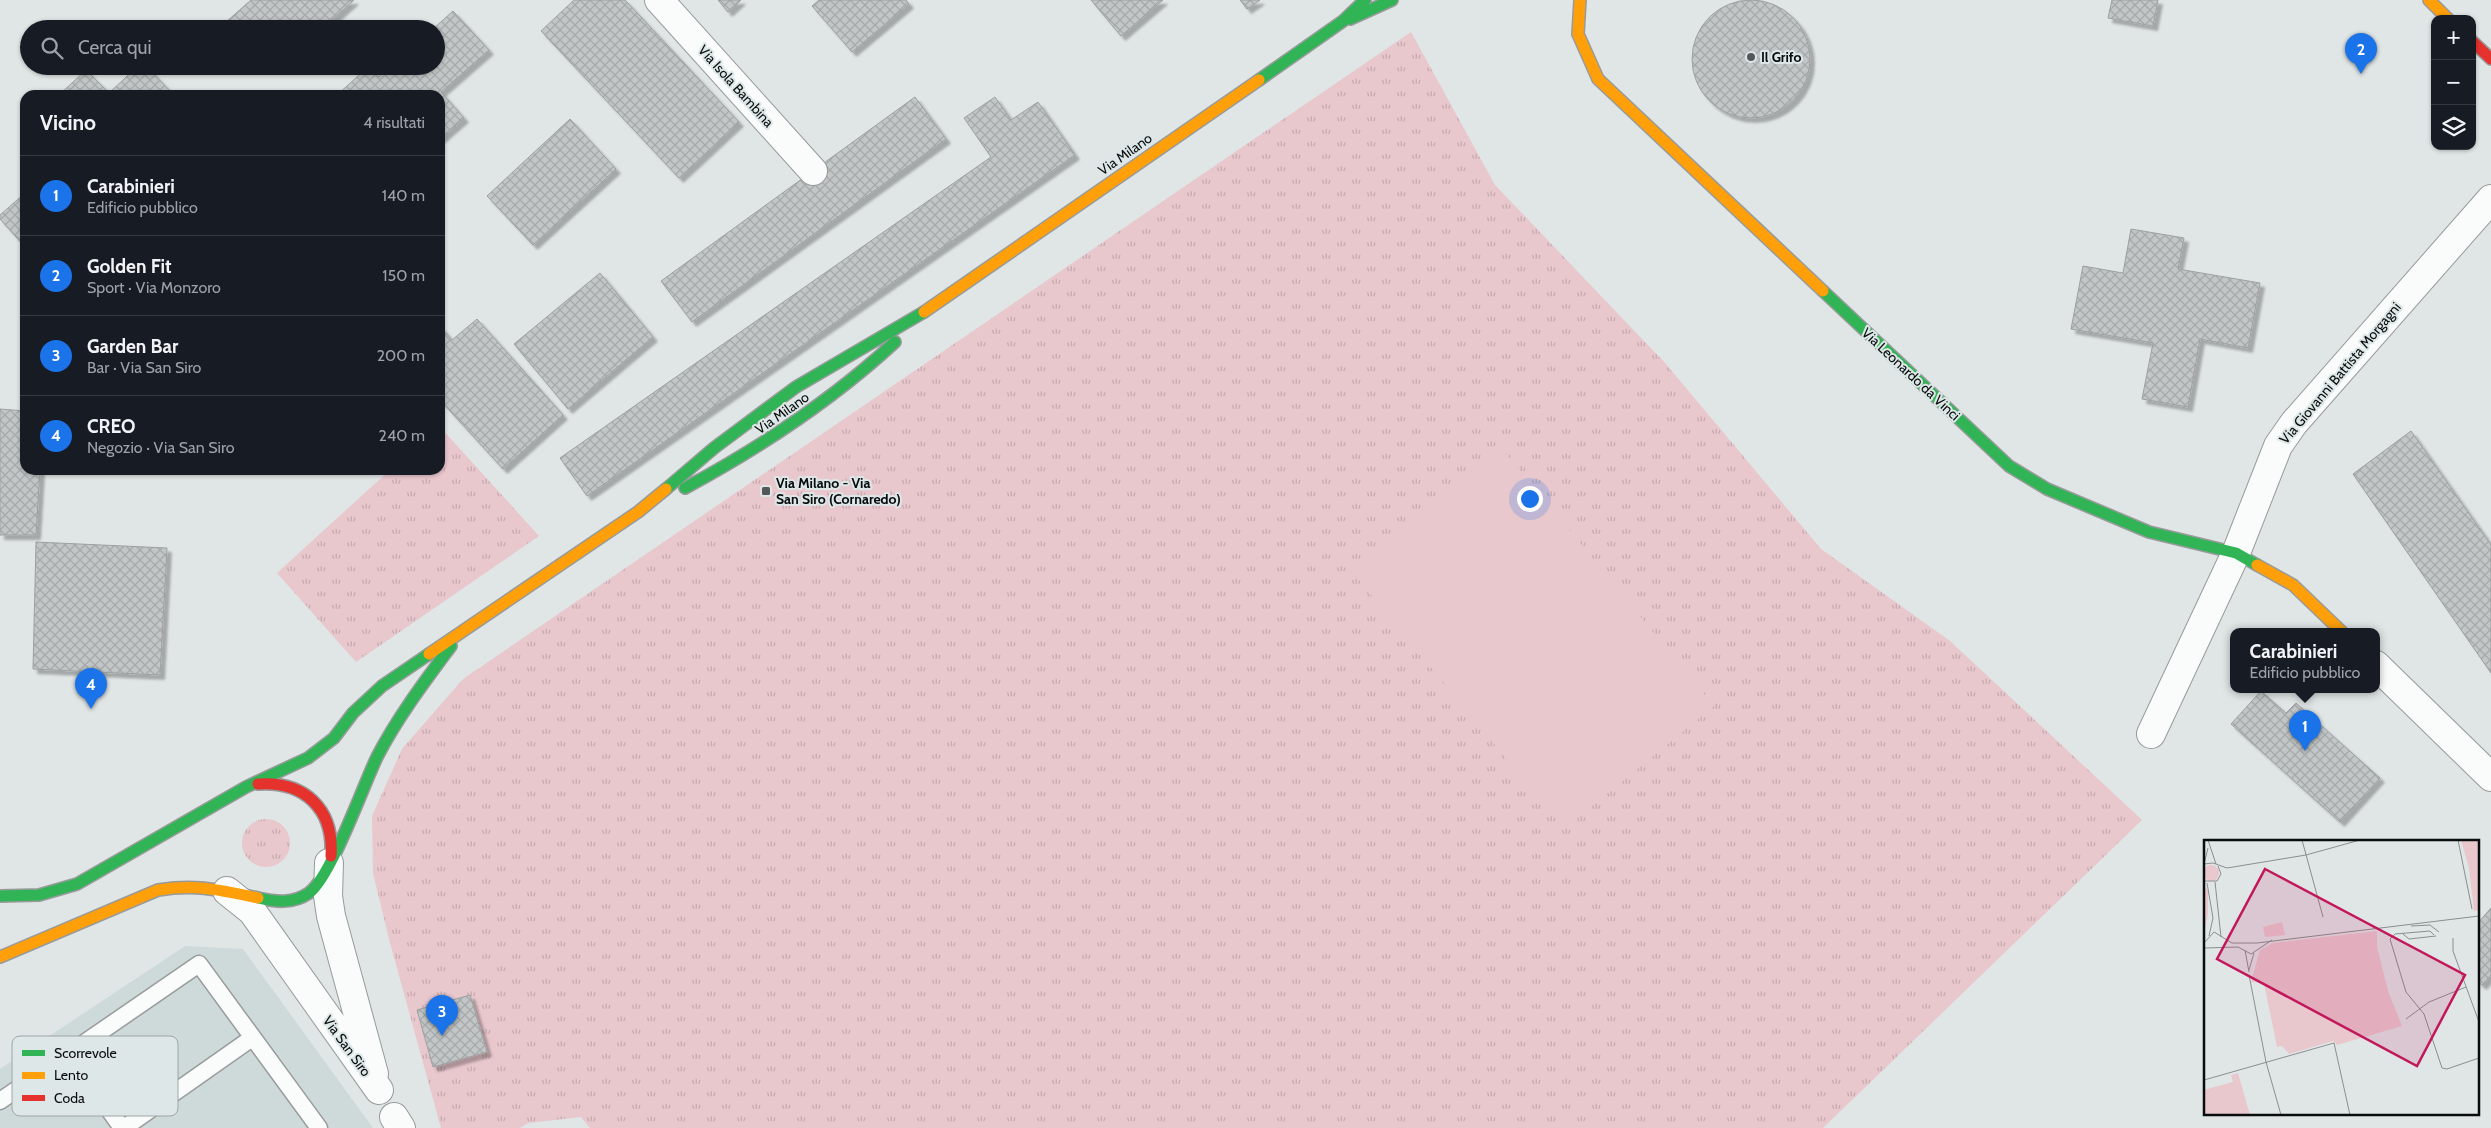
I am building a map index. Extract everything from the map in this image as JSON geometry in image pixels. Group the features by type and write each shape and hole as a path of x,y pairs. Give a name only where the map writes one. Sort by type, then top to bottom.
{"main road":[{"name":"Via Milano","path":"468,628 638,512 714,448 782,397 924,312 1343,21 1365,0"},
{"name":"Via Milano","path":"1343,21 1392,0"},
{"name":"Via Leonardo da Vinci","path":"1580,0 1578,34 1598,79 2009,466 2047,489 2149,532 2236,553 2293,584 2338,628"},
{"path":"2429,0 2444,15"},
{"path":"2476,46 2491,59"},
{"name":"Via Milano","path":"638,512 734,462 784,431 857,377 924,312"},
{"path":"0,896 39,895 77,884 246,788 318,752 334,738 353,714 382,686 468,628"},
{"path":"0,956 158,890 196,886 270,902 295,900 303,897 316,885 329,863 378,756 421,686 447,650 468,628"},
{"path":"246,788 265,783 283,784 297,788 312,799 324,813 331,833 332,850 329,863"}],"street":[{"name":"Via Isola Bambina","path":"659,0 812,171"},
{"name":"Via Giovanni Battista Morgagni","path":"2151,734 2236,553 2278,446 2294,423 2491,199"},
{"path":"2380,669 2491,777"},
{"name":"Via San Siro","path":"226,891 252,911 297,978 379,1090 331,916 328,896 329,863"}],"lane":[{"path":"95,1036 199,964 313,1126"},
{"path":"178,1090 252,1038"},
{"path":"0,1101 12,1093"},
{"path":"114,1116 123,1128 140,1116"}],"shaded area":[{"path":"185,946 243,949 373,1128 0,1128 0,1069 12,1061 12,1116 178,1116 178,1036 50,1036"}],"green space":[{"path":"1411,32 1495,185 1665,363 1821,549 1950,641 2142,820 1823,1128 590,1128 581,1117 528,1123 520,1128 441,1128 389,939 373,873 372,816 402,749 463,679"},
{"path":"445,433 539,536 356,662 277,573 385,475 445,475"},
{"path":"1504,451 1714,706 1564,829 1354,574"},
{"path":"261,819 271,819 283,826 290,838 290,848 283,860 271,867 261,867 253,863 246,856 242,848 242,838 246,830 253,823"}],"building":[{"path":"251,0 354,0 332,20 228,20"},
{"path":"574,0 625,0 739,122 679,178 541,31"},
{"path":"718,0 741,0 728,12"},
{"path":"819,0 906,0 909,4 852,52 812,6"},
{"path":"1091,0 1163,0 1121,36"},
{"path":"1240,0 1260,0 1247,9"},
{"name":"Il Grifo","path":"1751,0 1774,4 1793,17 1806,36 1810,59 1806,82 1793,101 1774,114 1751,118 1728,114 1709,101 1696,82 1692,59 1696,36 1709,17 1728,4"},
{"path":"2112,0 2158,0 2153,26 2108,18"},
{"path":"453,11 489,50 443,90 343,90 359,75 377,75 379,77 381,75 445,75 445,20 443,20"},
{"path":"81,75 91,75 106,90 64,90"},
{"path":"128,75 155,75 169,90 112,90"},
{"path":"445,97 464,118 445,135"},
{"path":"915,97 946,139 692,322 661,281"},
{"path":"995,97 1011,120 1038,102 1075,155 587,496 560,458 991,157 964,118"},
{"path":"570,119 616,169 533,245 487,196"},
{"path":"20,197 20,241 0,219 0,215"},
{"path":"2131,229 2184,238 2178,269 2260,283 2248,348 2200,339 2188,407 2142,399 2153,343 2071,329 2083,266 2123,273"},
{"path":"600,273 653,337 568,409 514,344"},
{"path":"477,319 563,415 503,469 445,405 445,332 452,340"},
{"path":"0,409 20,411 20,475 40,475 36,535 0,535"},
{"path":"2411,431 2491,545 2491,673 2353,474"},
{"path":"36,542 167,548 160,675 33,669"},
{"path":"2259,693 2263,693 2286,713 2296,703 2380,778 2340,822 2231,724"},
{"path":"2491,908 2491,975 2482,985 2478,982 2478,923"},
{"path":"470,995 487,1052 433,1067 417,1010"}],"traffic: fast":[{"path":"1259,80 1343,21 1365,0"},
{"path":"1350,19 1392,0"},
{"path":"1823,291 2009,466 2047,489 2149,532 2236,553 2257,565"},
{"path":"666,489 714,448 796,387 924,312"},
{"path":"685,488 741,456 794,422 846,384 895,342"},
{"path":"258,898 278,901 297,899 309,893 318,884 346,830 385,742 412,700 451,646"},
{"path":"0,896 39,895 77,884 246,787 308,758 334,738 353,713 382,686 429,654"}],"traffic: slow":[{"path":"1580,0 1578,34 1598,79 1823,291"},
{"path":"2429,0 2444,15"},
{"path":"924,312 1259,80"},
{"path":"429,654 638,512 666,489"},
{"path":"2257,565 2293,585 2338,628"},
{"path":"0,957 158,890 197,888 220,890 258,898"}],"traffic: jam":[{"path":"2476,45 2491,59"},
{"path":"258,784 275,784 290,787 303,793 313,801 322,812 327,824 331,839 331,856"}],"place":[{"name":"Il Grifo","path":"1751,57"},
{"name":"Golden Fit","path":"2361,74"},
{"name":"Via Milano - Via San Siro (Cornaredo)","path":"766,491"},
{"name":"CREO","path":"91,709"},
{"name":"Carabinieri","path":"2305,751"},
{"name":"Garden Bar","path":"442,1036"}]}
